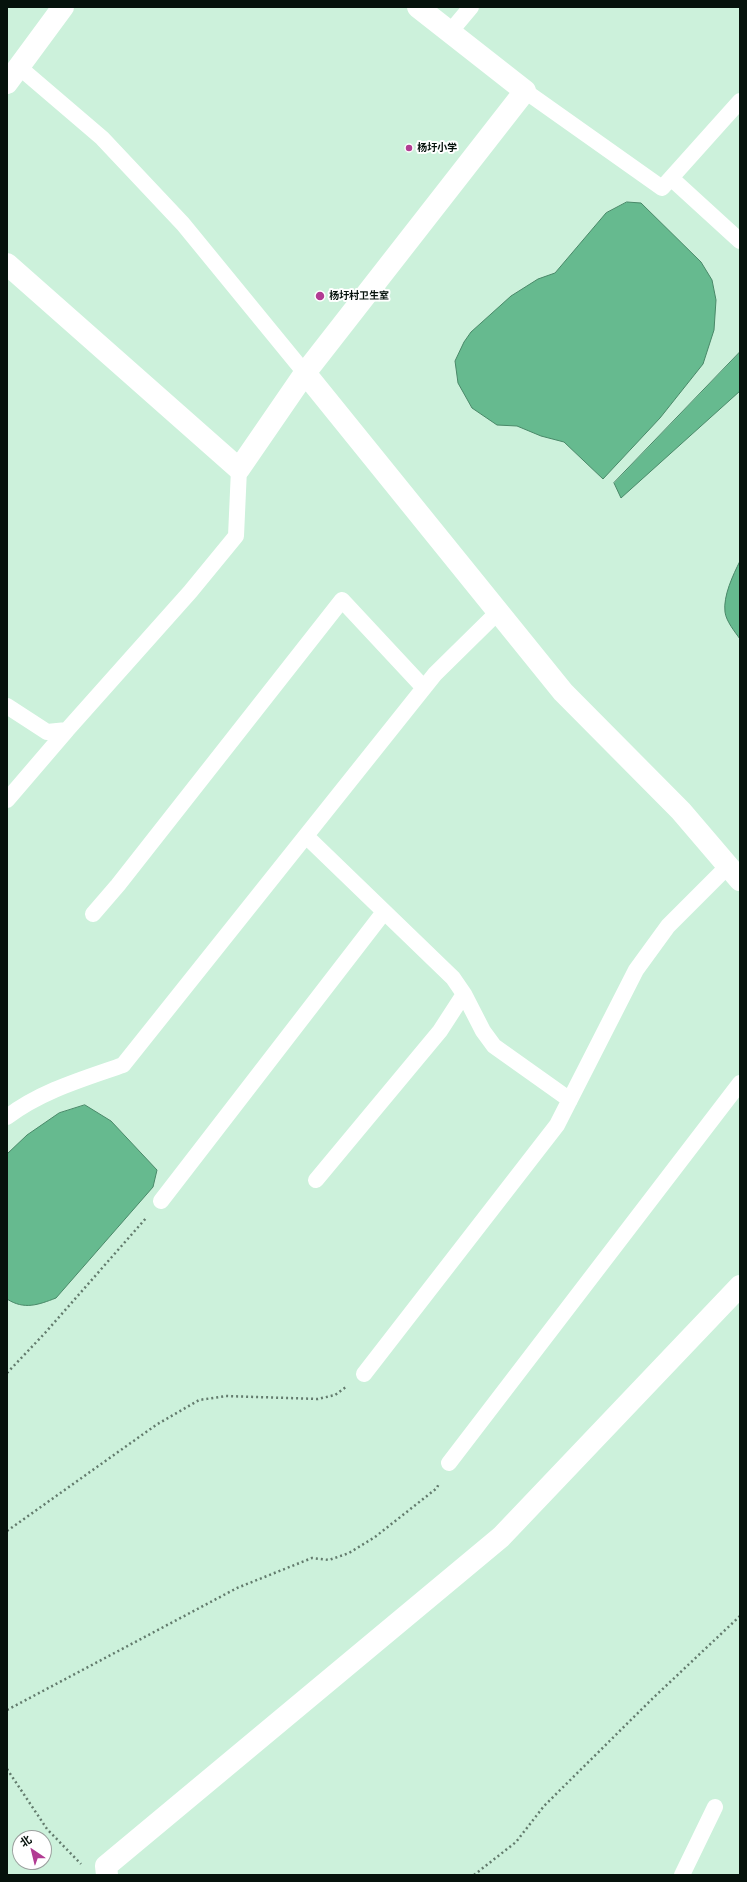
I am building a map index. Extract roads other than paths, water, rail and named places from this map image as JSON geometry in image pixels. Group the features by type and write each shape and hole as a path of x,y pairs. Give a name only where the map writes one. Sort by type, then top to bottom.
{"street":[{"path":"13,75 63,7"},
{"path":"7,264 239,469 305,373 526,91 418,7"},
{"path":"305,373 563,692 681,811 734,873"},
{"path":"107,1875 106,1866 502,1537 740,1286"}],"lane":[{"path":"450,32 471,7"},
{"path":"13,75 102,138 183,224 305,373"},
{"path":"526,91 662,188 740,101"},
{"path":"671,178 740,241"},
{"path":"7,800 190,592 236,536 239,469"},
{"path":"93,914 118,885 342,600 424,688"},
{"path":"7,1117 19,1108 60,1086 123,1065 424,688 498,612"},
{"path":"7,706 47,732 67,730"},
{"path":"306,836 453,978 464,994 483,1031 494,1046 570,1100"},
{"path":"364,1374 557,1125 636,970 668,926 734,873"},
{"path":"161,1201 384,912"},
{"path":"316,1180 440,1031 464,994"},
{"path":"449,1463 740,1083"},
{"path":"682,1875 715,1807"}],"place":[{"name":"杨圩小学","path":"409,148"},
{"name":"杨圩村卫生室","path":"320,296"}]}
